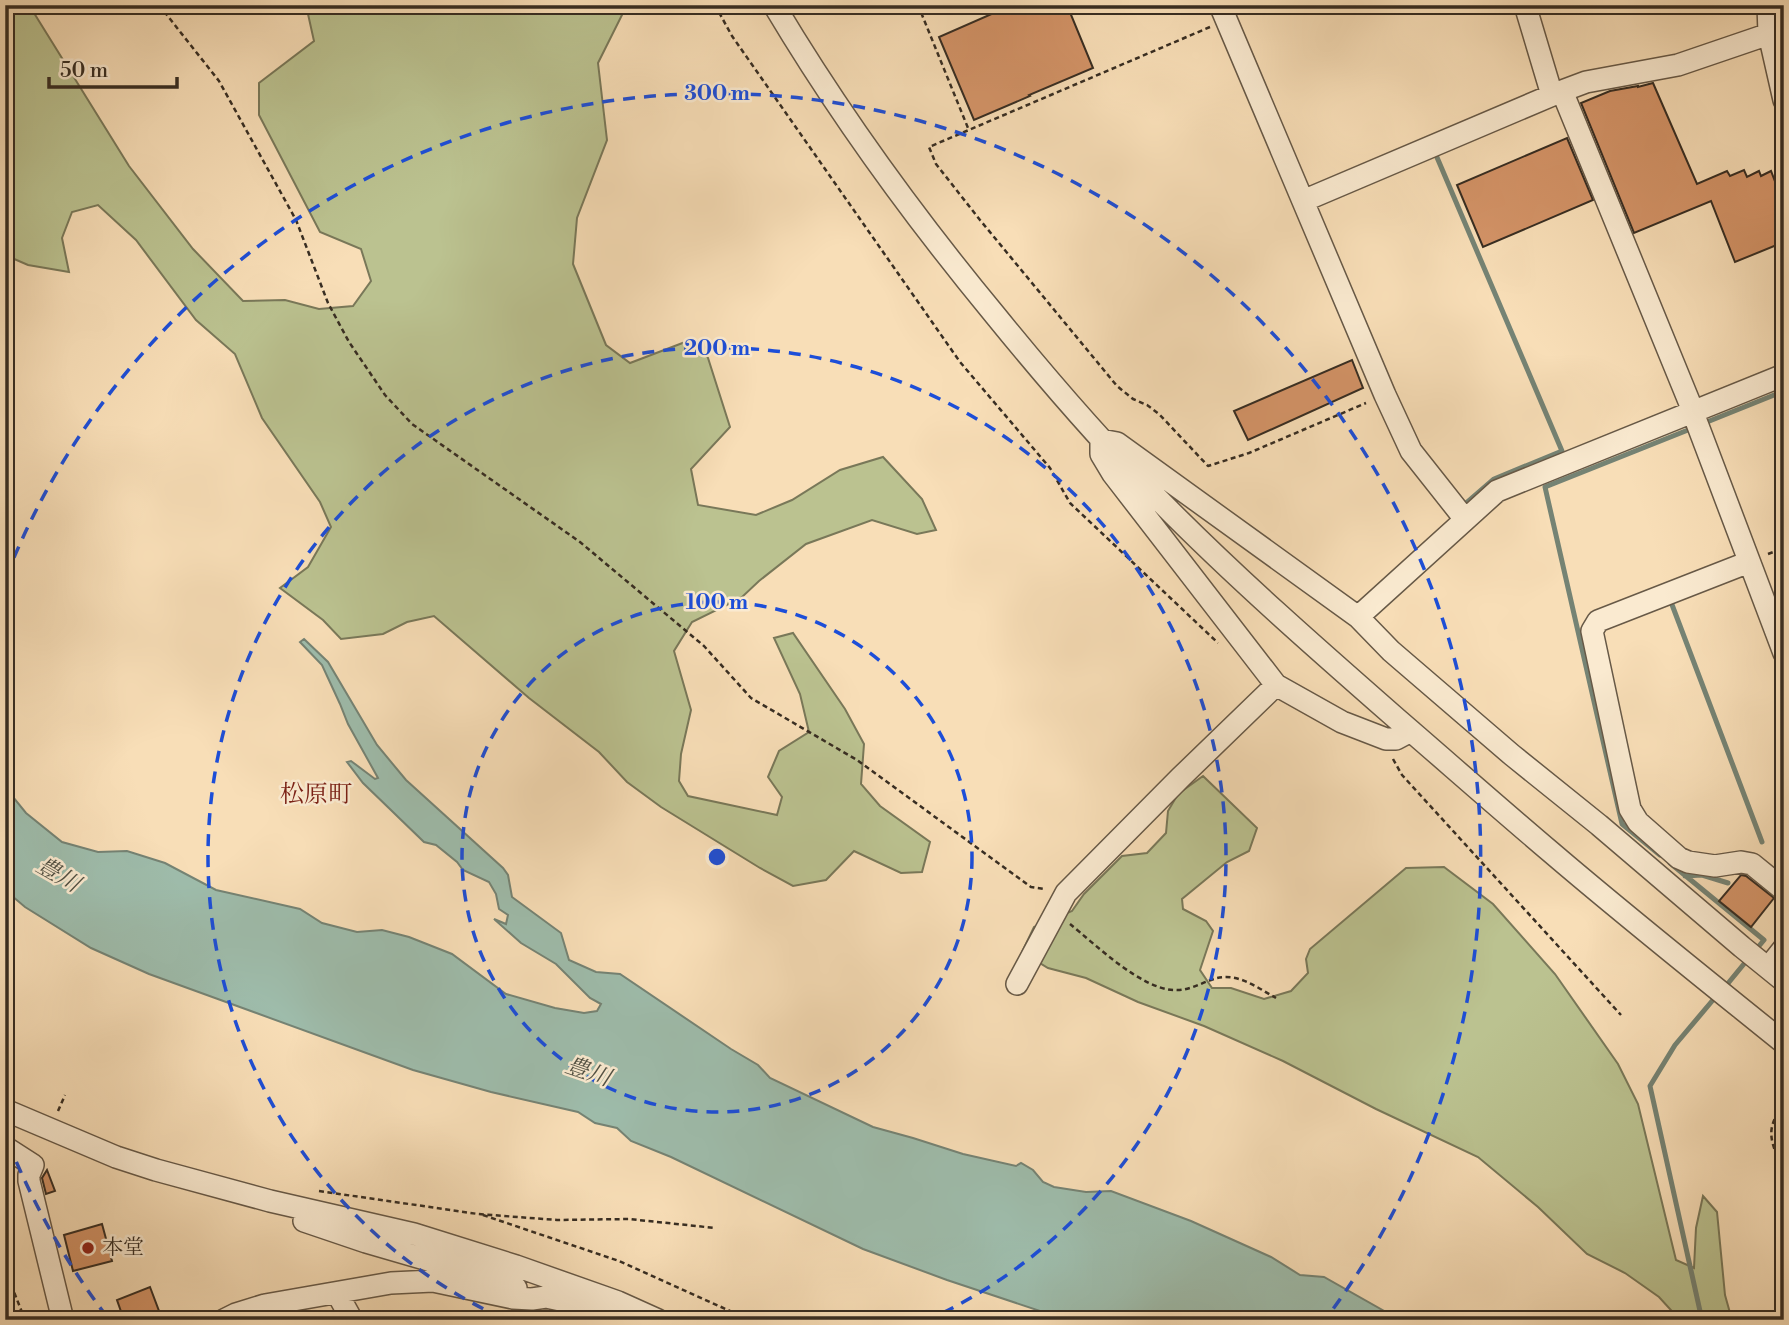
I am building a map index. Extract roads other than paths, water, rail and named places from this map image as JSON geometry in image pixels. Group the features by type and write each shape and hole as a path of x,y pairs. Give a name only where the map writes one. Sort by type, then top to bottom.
{"street":[{"path":"774,5 810,66 939,245 1042,373 1161,502 1286,622 1411,731 1552,853 1784,1043"},
{"path":"1525,5 1557,93 1696,420 1784,653"},
{"path":"1768,5 1769,34 1784,100"},
{"path":"1223,13 1411,451 1464,519"},
{"path":"1303,201 1586,82 1678,65 1769,34"},
{"path":"1358,617 1497,491 1696,420 1784,375"},
{"path":"1101,440 1118,443 1358,617 1391,651 1492,738 1602,822 1770,970 1784,948"},
{"path":"1101,440 1101,454 1114,474 1276,685 1342,722 1386,739 1411,731"},
{"path":"1749,562 1598,621 1592,631 1628,809 1638,822 1679,859 1714,866 1741,862 1752,864 1784,890"},
{"path":"1017,984 1061,903 1181,777 1276,685"},
{"path":"1602,822 1628,809"},
{"path":"5,1110 116,1157 156,1170 270,1201 414,1234 516,1266 618,1302 658,1320"},
{"path":"5,1147 33,1165 29,1181 63,1320"},
{"path":"270,1201 286,1215 366,1242 504,1282 573,1320"},
{"path":"224,1320 265,1305 391,1283 433,1281 513,1298 556,1299 617,1320"},
{"path":"337,1293 352,1320"}],"water":[{"name":"豊川","path":"304,639 328,662 377,745 406,780 503,868 508,875 512,897 561,933 569,960 596,972 620,974 758,1065 770,1078 873,1127 963,1154 1016,1166 1021,1163 1033,1170 1043,1182 1054,1187 1086,1192 1111,1191 1191,1221 1271,1257 1300,1275 1324,1277 1400,1320 1067,1320 863,1249 671,1157 631,1141 617,1128 595,1123 578,1112 413,1070 149,974 91,948 25,907 5,890 5,787 26,813 62,842 98,852 127,851 165,863 216,890 300,909 322,923 357,932 382,930 409,937 452,954 506,994 555,1008 584,1013 597,1011 601,1004 590,998 556,964 521,943 494,919 506,924 508,915 499,909 496,894 489,882 463,870 436,845 424,842 363,783 347,762 351,761 375,779 378,778 348,724 322,665 300,642"}],"waterway":[{"path":"1436,155 1562,451 1494,479 1464,505"},
{"path":"1702,424 1784,391"},
{"path":"1660,855 1622,824 1545,487 1693,428"},
{"path":"1671,602 1762,842"},
{"path":"1670,863 1764,940 1754,952"},
{"path":"1685,876 1702,875 1728,883"},
{"path":"1725,987 1748,959"},
{"path":"1702,1320 1650,1086 1675,1045 1718,994"}],"place":[{"name":"本堂","path":"88,1248"}],"district":[{"name":"松原町","path":"316,795"}]}
